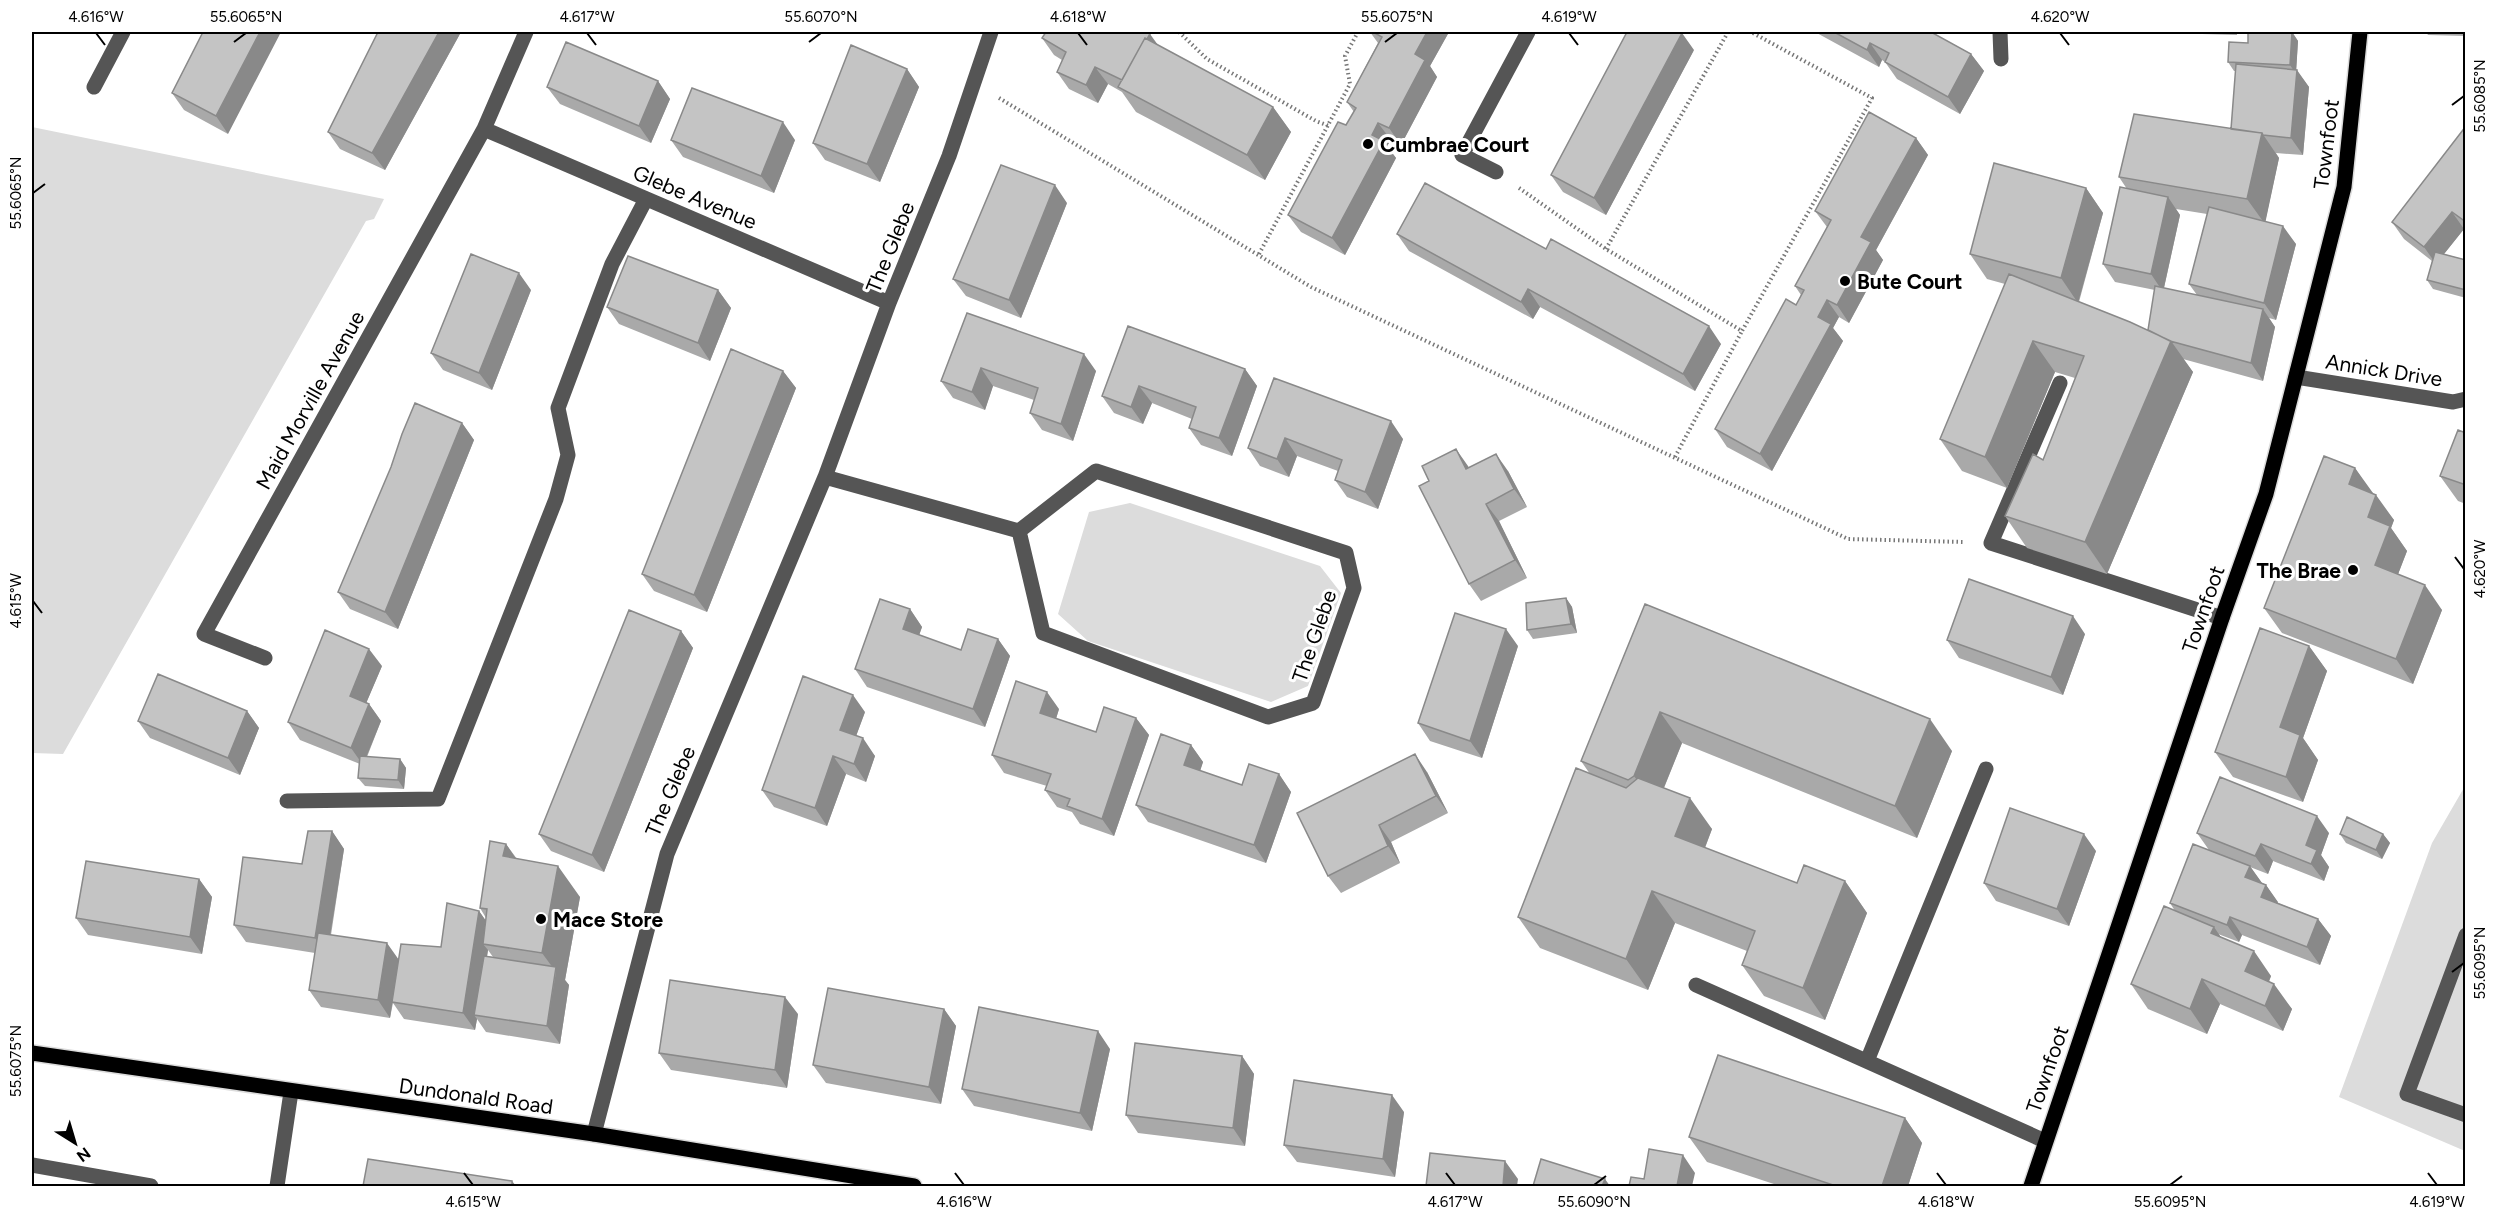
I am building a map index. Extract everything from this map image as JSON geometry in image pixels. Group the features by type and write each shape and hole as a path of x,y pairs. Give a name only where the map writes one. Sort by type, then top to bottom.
{"main road":[{"name":"Townfoot","path":"2031,1186 2266,494 2344,187 2360,32"},
{"name":"Dundonald Road","path":"32,1053 594,1134 914,1186"}],"street":[{"path":"94,87 123,32"},
{"path":"484,129 526,32"},
{"name":"The Glebe","path":"594,1134 667,854 825,477 889,303 950,156 991,32"},
{"path":"1496,172 1462,155 1528,32"},
{"path":"2000,32 2001,59"},
{"name":"Glebe Avenue","path":"484,129 889,303"},
{"name":"Maid Morville Avenue","path":"265,658 204,634 484,129"},
{"path":"287,801 438,799 556,499 568,455 558,408 612,264 646,199"},
{"name":"Annick Drive","path":"2296,377 2453,402 2466,399"},
{"path":"2060,383 1991,543 2222,618"},
{"name":"The Glebe","path":"1096,471 1346,553 1354,588 1313,703 1268,717 1043,633 1019,531 1096,471"},
{"path":"825,477 1019,531"},
{"path":"1867,1062 1986,769"},
{"path":"2466,935 2407,1094 2466,1115"},
{"path":"1696,985 2045,1142"},
{"path":"277,1186 291,1092"},
{"path":"32,1165 151,1186"}],"path":[{"path":"1179,32 1207,59 1316,121 1329,126"},
{"path":"1259,254 1350,84 1344,56 1358,32"},
{"path":"1606,249 1728,32"},
{"path":"1675,457 1742,331 1872,98 1751,32"},
{"path":"973,82 1311,287 1848,538 1991,543"},
{"path":"1496,172 1606,249 1742,331"}],"shaded area":[{"path":"32,127 384,199 374,219 366,221 63,754 32,753"},
{"path":"1130,503 1320,566 1341,593 1308,686 1271,702 1088,641 1058,614 1089,512"},
{"path":"2465,786 2465,1151 2339,1097 2432,843"}],"building":[{"path":"203,32 260,32 216,116 172,93"},
{"path":"378,32 439,32 372,153 328,132"},
{"path":"1046,32 1145,32 1150,34 1147,39 1145,38 1122,80 1095,67 1086,85 1057,72 1066,52 1042,38"},
{"path":"1373,32 1427,32 1415,54 1425,60 1389,128 1378,123 1372,135 1384,141 1332,238 1288,215 1338,122 1346,125 1356,108 1347,102 1382,37"},
{"path":"1627,32 1682,33 1594,198 1551,175"},
{"path":"1834,32 1931,32 1971,54 1948,97 1885,62 1889,53 1870,43 1867,50"},
{"path":"2248,32 2292,32 2290,65 2228,62 2229,42 2248,43"},
{"path":"1145,38 1273,107 1247,155 1118,87"},
{"path":"566,42 658,81 639,126 547,87"},
{"path":"851,45 907,69 867,164 813,143"},
{"path":"2236,64 2297,70 2291,138 2231,129"},
{"path":"692,88 783,122 761,176 671,140"},
{"name":"Bute Court","path":"1869,112 1916,138 1861,237 1871,242 1837,305 1827,300 1818,317 1831,324 1760,454 1715,429 1786,299 1796,305 1804,290 1795,286 1831,220 1815,211"},
{"path":"2134,114 2262,133 2247,199 2119,177"},
{"path":"2466,126 2466,222 2452,212 2424,247 2392,222"},
{"path":"1994,163 2086,188 2061,278 1970,254"},
{"path":"1001,165 1055,185 1009,300 953,279"},
{"path":"1425,183 1546,249 1551,239 1709,326 1683,374 1528,289 1521,302 1397,234"},
{"path":"2120,187 2168,197 2151,274 2103,264"},
{"path":"2209,207 2283,226 2264,303 2189,284"},
{"path":"2435,252 2466,260 2466,290 2427,280"},
{"path":"471,254 519,273 479,373 431,353"},
{"path":"628,256 718,290 698,343 607,307"},
{"path":"2009,274 2130,322 2171,341 2085,542 2005,516 2033,454 2043,460 2084,356 2033,341 1985,457 1940,439"},
{"path":"2155,286 2263,309 2251,363 2170,341 2148,330"},
{"path":"967,313 1084,354 1061,424 1030,413 1038,388 981,368 972,392 941,381"},
{"path":"1128,326 1245,369 1219,438 1189,428 1196,407 1139,386 1131,407 1102,396"},
{"path":"731,349 783,371 694,595 642,574"},
{"path":"1274,378 1391,421 1365,492 1335,480 1342,460 1285,438 1277,459 1248,448"},
{"path":"415,403 462,423 385,612 338,592 391,467"},
{"path":"2458,430 2466,433 2466,485 2440,476"},
{"path":"1456,449 1466,469 1496,454 1514,489 1486,504 1515,560 1469,584 1419,486 1429,481 1422,466"},
{"name":"The Brae","path":"2324,456 2355,468 2349,484 2376,495 2368,517 2390,526 2375,565 2425,585 2396,659 2264,608"},
{"path":"1969,579 2073,616 2051,677 1947,640"},
{"path":"1566,598 1571,624 1527,630 1526,603"},
{"path":"880,599 910,609 903,629 961,650 968,629 998,639 973,709 855,669"},
{"path":"1645,604 1930,719 1895,806 1660,712 1634,776 1628,780 1581,761"},
{"path":"629,610 681,631 592,855 539,834"},
{"path":"1455,613 1506,629 1470,741 1418,723"},
{"path":"2260,628 2309,646 2280,727 2300,735 2286,777 2215,752"},
{"path":"325,630 369,649 350,696 369,704 351,748 288,722"},
{"path":"158,674 247,711 228,758 138,721"},
{"path":"803,676 853,695 840,730 863,738 854,764 833,756 815,808 762,790"},
{"path":"1016,681 1047,692 1040,713 1096,732 1104,707 1136,718 1102,819 1067,806 1070,799 1045,790 1051,774 992,755"},
{"path":"1161,734 1191,745 1184,765 1242,785 1249,764 1279,774 1254,845 1136,805"},
{"path":"1415,754 1436,796 1379,825 1388,846 1328,876 1297,813"},
{"path":"360,756 400,759 398,780 358,778"},
{"path":"1576,768 1626,788 1638,778 1690,798 1675,836 1797,883 1804,865 1845,881 1803,988 1742,965 1755,931 1652,891 1626,959 1518,917"},
{"path":"2220,777 2317,816 2306,845 2317,850 2311,864 2261,844 2255,856 2197,833"},
{"path":"2010,808 2084,834 2057,909 1984,883"},
{"path":"2347,817 2383,834 2376,850 2340,834"},
{"path":"308,831 332,831 315,938 234,925 243,857 302,864"},
{"path":"490,841 506,844 503,856 558,866 542,953 483,944 487,909 480,908"},
{"path":"2193,844 2250,866 2245,877 2266,885 2261,897 2318,919 2307,947 2230,917 2227,925 2170,903"},
{"path":"86,861 199,879 190,937 76,918"},
{"path":"447,903 479,911 463,1013 392,1002 401,944 441,947"},
{"path":"2164,906 2214,927 2211,933 2254,951 2245,971 2274,984 2265,1006 2202,979 2190,1009 2131,984"},
{"path":"318,933 387,943 378,1000 309,990"},
{"path":"484,956 556,967 547,1026 474,1015"},
{"path":"670,980 785,997 775,1070 659,1053"},
{"path":"828,988 944,1009 929,1087 813,1065"},
{"path":"979,1007 1098,1031 1080,1113 962,1089"},
{"path":"1135,1043 1242,1056 1233,1128 1126,1115"},
{"path":"1718,1055 1905,1118 1882,1186 1836,1186 1689,1137"},
{"path":"1294,1080 1392,1095 1383,1159 1284,1145"},
{"path":"1649,1149 1683,1155 1677,1186 1629,1186 1631,1177 1644,1179"},
{"path":"1430,1153 1505,1161 1503,1186 1426,1186"},
{"path":"368,1159 512,1181 512,1186 363,1186"},
{"path":"1541,1159 1605,1179 1602,1186 1533,1186"}],"place":[{"name":"Cumbrae Court","path":"1368,144"},
{"name":"Bute Court","path":"1845,281"},
{"name":"The Brae","path":"2353,570"},
{"name":"Mace Store","path":"541,919"}]}
